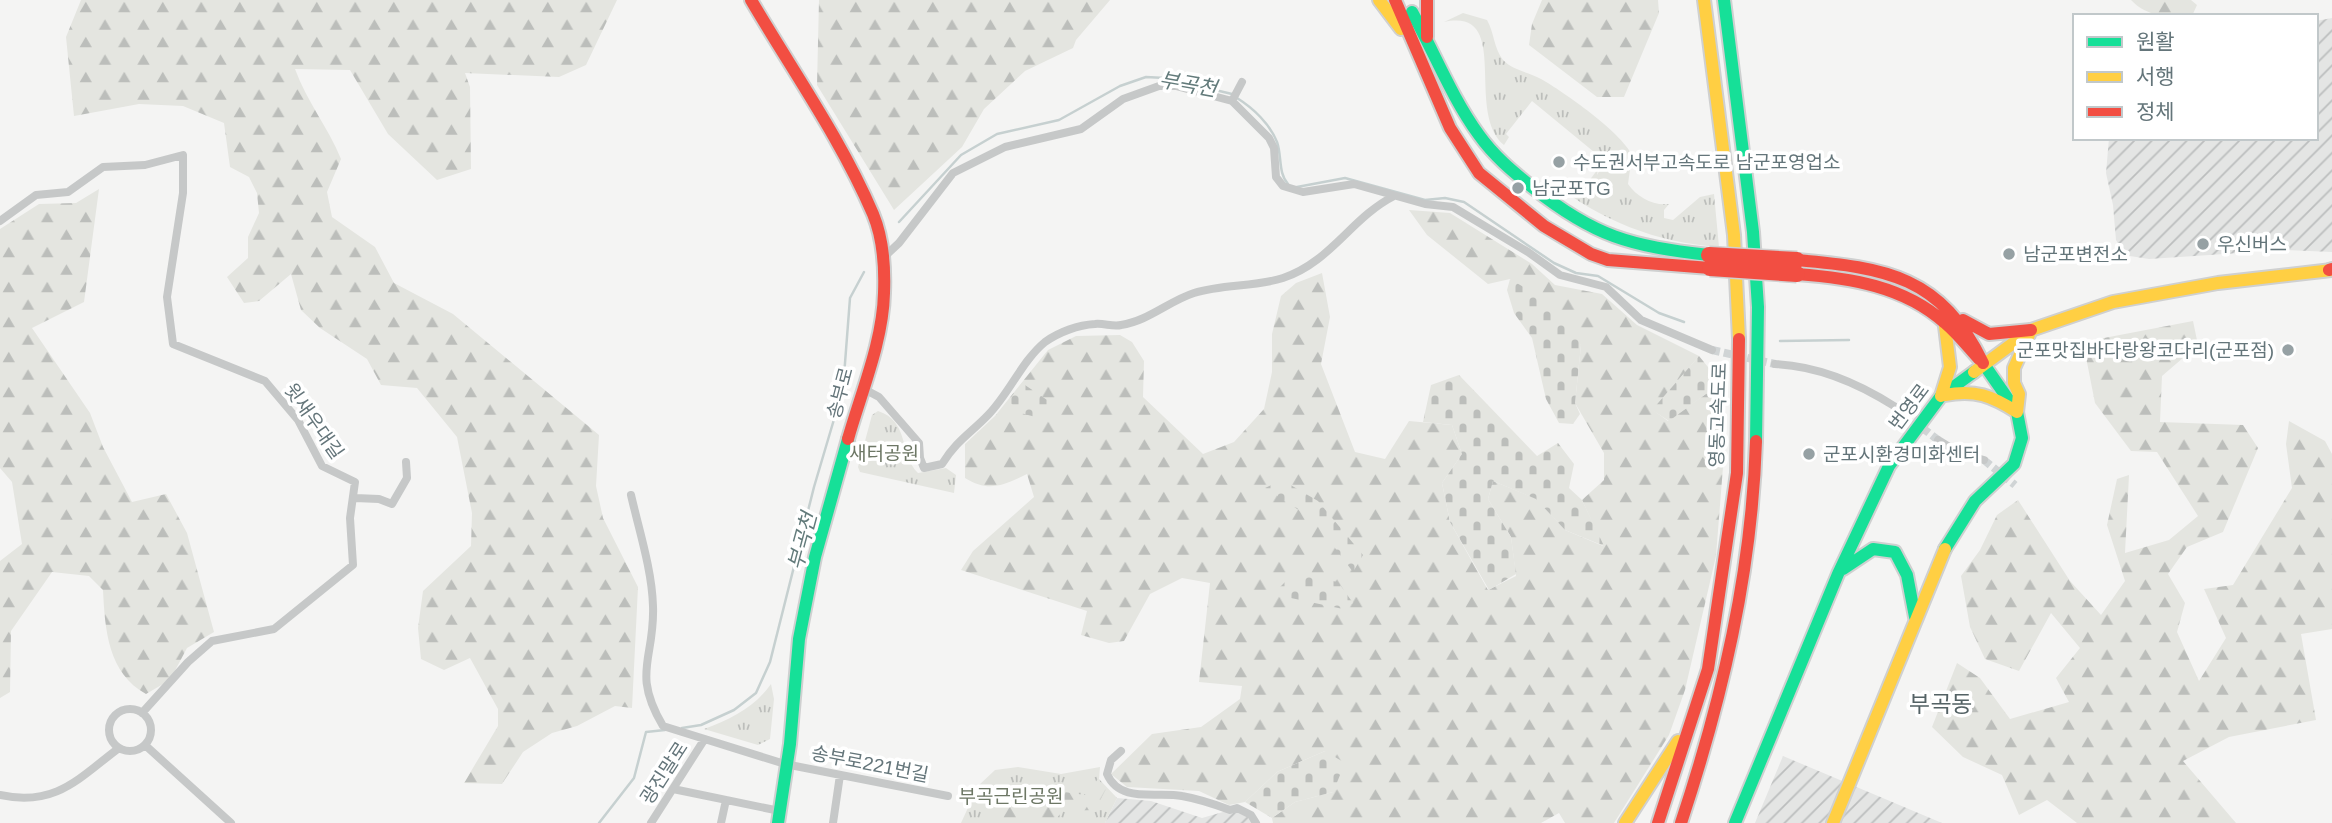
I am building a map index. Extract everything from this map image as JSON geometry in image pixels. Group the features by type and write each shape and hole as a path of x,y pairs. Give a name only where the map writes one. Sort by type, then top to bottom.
{"main road":[{"name":"송부로","path":"751,0 837,145 874,216 883,258 884,296 864,389 815,557 799,639 779,817"},
{"path":"1379,0 1422,45"},
{"path":"1395,0 1477,133 1500,162 1570,217 1606,235 1710,262"},
{"path":"1406,0 1450,128 1479,173 1544,226 1582,249 1608,260 1797,267 1854,264 1894,274 1932,292 1951,319 1975,342 1983,363 2017,412"},
{"path":"1422,45 1427,0"},
{"name":"영동고속도로","path":"1658,823 1708,669 1727,557 1737,473 1740,350 1734,235 1704,0"},
{"name":"영동고속도로","path":"1681,823 1704,762 1726,677 1745,576 1757,470 1758,354 1753,232 1724,0"},
{"name":"번영로","path":"1735,823 1838,574 1889,466 1941,396 2031,330 2113,302 2218,283 2331,270"},
{"path":"1833,823 1949,540 1975,500 2014,464 2022,438 2014,368 2031,330 1989,334 1951,319"},
{"path":"1941,396 1950,367 1951,319"},
{"path":"1941,396 1970,389 1986,393 2017,412"},
{"path":"1838,574 1859,555 1875,548 1895,552 1907,575 1915,618"},
{"path":"1625,823 1639,805 1693,715"}],"street":[{"path":"1232,102 1242,82"},
{"path":"883,258 899,243 953,173 1005,147 1081,129 1123,99 1159,86 1176,86 1232,102 1269,138 1274,148 1276,177 1283,186 1303,192 1354,184 1394,196 1453,207 1528,252 1560,275 1606,287 1641,320 1712,350"},
{"name":"윗새우대길","path":"0,221 36,195 68,192 103,167 145,165 183,155 183,193 167,297 173,344 265,381 298,420 322,466 355,482 355,498"},
{"path":"864,389 879,397 919,443 924,468 942,464 958,439 989,414 1044,343 1069,329 1095,324 1118,326 1138,321 1172,301 1206,290 1282,278 1321,260 1368,211 1394,196"},
{"path":"1775,364 1801,365 1831,375 1871,391 1894,406"},
{"path":"1938,440 1959,453 1984,460"},
{"path":"142,713 188,662 212,641 274,629 345,573 353,565 350,518 355,498 379,499 392,504 407,478 406,461"},
{"name":"송부로221번길","path":"631,495 653,607 645,683 649,702 663,726 786,764 948,796"},
{"path":"125,709 142,713 151,727 145,745 133,751 119,748 109,730 114,717 125,709"},
{"name":"광진말로","path":"651,823 704,740"},
{"path":"101,762 113,741"},
{"path":"145,745 231,823"},
{"path":"0,795 20,800 58,793 79,782 119,748"},
{"path":"1121,751 1111,760 1107,774 1118,788 1133,794 1178,795 1230,810 1237,808 1251,815 1256,823"},
{"path":"833,823 840,775"},
{"path":"673,789 726,800 779,817"},
{"path":"721,823 726,800"}],"shaded area":[{"path":"2332,18 2332,252 2285,250 2149,259 2123,252 2116,240 2113,205 2106,173 2109,140 2318,140 2318,21"},
{"path":"1783,756 1942,823 1755,823"},
{"path":"1117,798 1151,801 1202,818 1237,808 1256,823 1105,823"}],"green space":[{"path":"81,0 617,0 586,65 559,77 465,73 470,87 471,169 437,180 388,134 350,70 295,69 341,159 327,192 332,217 375,247 394,283 453,314 599,435 596,486 603,518 638,587 632,708 615,706 577,726 552,733 523,752 502,784 464,783 498,726 498,709 470,658 444,670 421,659 418,628 423,591 471,546 472,513 457,437 417,388 381,385 367,359 320,328 301,310 291,274 259,301 244,303 227,277 248,258 248,237 259,213 257,193 249,177 230,167 224,123 183,106 139,104 74,116 66,37"},
{"path":"819,0 1110,0 1076,40 1073,48 1025,71 984,109 962,147 894,210 817,85"},
{"path":"1542,0 1658,0 1659,13 1624,97 1597,97 1529,45 1532,24"},
{"path":"2131,0 2191,0 2197,5 2193,14 2156,14"},
{"path":"1463,13 1487,20 1498,51 1507,64 1541,79 1563,93 1616,135 1632,155 1628,184 1646,200 1669,204 1664,210 1664,218 1673,220 1700,197 1714,194 1719,247 1673,240 1630,227 1589,207 1551,181 1554,177 1576,198 1598,169 1597,175 1605,161 1532,101 1506,134 1509,137 1504,145 1493,130 1487,110 1483,46 1477,30 1465,22 1444,22"},
{"path":"99,189 84,302 32,328 90,413 103,447 132,502 166,494 187,533 214,632 187,648 170,680 146,694 133,685 116,662 107,635 103,590 89,576 52,572 11,631 10,692 0,698 0,561 22,544 12,482 0,468 0,229 39,204 76,203"},
{"path":"1409,210 1450,213 1532,264 1555,285 1602,294 1637,325 1699,356 1653,410 1668,421 1721,383 1723,467 1716,556 1685,690 1669,735 1614,823 1565,823 1559,813 1541,823 1273,823 1272,818 1295,802 1333,792 1325,751 1277,772 1245,802 1229,805 1199,791 1127,787 1111,774 1152,734 1201,727 1240,699 1242,686 1199,682 1210,583 1182,578 1150,594 1124,641 1109,643 1081,635 1087,611 961,570 973,551 1034,497 1027,474 996,486 974,483 965,478 965,444 995,416 1048,350 1076,336 1120,335 1132,342 1144,361 1143,397 1203,454 1234,442 1264,409 1272,372 1272,334 1281,296 1296,283 1322,273 1330,317 1321,364 1355,452 1385,459 1409,421 1452,425 1462,454 1442,483 1450,522 1488,590 1516,576 1511,537 1488,499 1493,481 1537,499 1565,530 1603,546 1582,500 1604,480 1604,453 1575,403 1581,345 1510,279 1488,284 1427,235"},
{"path":"1510,279 1559,308 1581,345 1575,403 1580,414 1573,424 1559,423 1546,399 1532,338 1514,313 1507,290"},
{"path":"2193,321 2198,345 2162,376 2160,422 2243,425 2258,448 2223,532 2187,547 2168,574 2185,603 2177,632 2199,681 2226,638 2204,589 2233,585 2292,488 2286,444 2289,421 2325,441 2332,454 2332,629 2301,634 2316,720 2229,737 2183,761 2236,823 2077,823 2047,800 2019,815 2002,775 1963,757 1932,727 1957,663 1980,678 2010,719 2069,702 2056,678 2080,648 2051,613 2019,671 1985,659 1970,627 1961,576 1980,550 1997,515 2018,500 2070,581 2101,615 2125,581 2107,525 2117,479 2129,475 2125,553 2169,540 2198,516 2157,452 2131,451 2095,403 2083,342"},
{"path":"1699,356 1721,383 1669,421 1652,410"},
{"path":"1459,375 1537,456 1558,443 1574,464 1569,488 1582,500 1604,546 1565,530 1536,499 1493,481 1488,499 1511,537 1516,574 1489,590 1450,522 1442,483 1462,454 1452,425 1423,422 1431,385"},
{"path":"1022,383 1053,404 1048,420 1024,414 1008,401"},
{"name":"새터공원","path":"878,411 895,422 912,466 918,473 946,468 956,475 954,493 860,472 858,467 872,415"},
{"path":"1282,480 1318,501 1363,555 1353,572 1314,520 1265,488"},
{"path":"1293,574 1338,582 1353,603 1343,609 1291,598 1279,588"},
{"path":"771,684 774,699 770,739 758,745 704,729 741,712 757,700"},
{"path":"1325,751 1345,763 1333,792 1295,802 1272,818 1245,802 1277,772"},
{"name":"부곡근린공원","path":"1018,767 1061,774 1100,767 1099,779 1117,798 1105,823 961,823 978,786 995,770"},
{"path":"1098,779 1106,789 1095,810 1063,811 1052,823 984,823 1001,802 1023,786 1085,795"}],"waterway":[{"name":"부곡천","path":"899,222 961,155 997,134 1059,120 1120,86 1146,77 1165,78 1232,94"},
{"name":"부곡천","path":"1237,98 1260,117 1274,135 1283,175 1288,184"},
{"name":"부곡천","path":"1297,187 1345,178 1425,200 1445,198 1464,202 1554,263 1576,273 1598,276 1659,313 1684,322"},
{"name":"부곡천","path":"682,728 701,725 734,710 756,693 770,662 814,487 843,389 850,298 864,272"},
{"name":"부곡천","path":"1780,341 1849,340"},
{"path":"599,823 634,778 646,732 665,730"}],"tunnel":[{"path":"1712,350 1775,364"},
{"path":"1894,406 1938,440"},
{"path":"1984,460 2015,485"}],"traffic: fast":[{"path":"1724,0 1753,232 1758,307 1756,441"},
{"path":"1412,12 1469,121 1491,150 1525,181 1575,217 1614,236 1657,248 1709,255"},
{"path":"1945,549 1975,501 2014,464 2022,438 2017,412 1983,363"},
{"path":"1735,823 1838,574 1889,466 1941,396 1974,372"},
{"path":"778,823 790,744 799,639 815,557 848,439"},
{"path":"1843,569 1873,549 1895,552 1907,575 1915,617"}],"traffic: slow":[{"path":"1379,0 1401,29"},
{"path":"1704,0 1734,235 1739,339"},
{"path":"1974,372 2031,330 2113,302 2218,283 2332,270"},
{"path":"1941,396 1950,367 1945,326"},
{"path":"1945,395 1983,395 2017,412 2019,394 2014,383 2014,368 2031,330"},
{"path":"1833,823 1945,549"},
{"path":"1625,823 1678,741"}],"traffic: jam":[{"path":"751,0 846,159 873,214 879,233 883,253 883,311 876,348 848,439"},
{"path":"1395,0 1450,128 1479,173 1544,226 1591,254 1608,260 1710,268"},
{"path":"1427,0 1427,37"},
{"path":"1709,255 1797,260"},
{"path":"1797,260 1858,267 1908,282 1929,294 1949,311 1967,334 1983,363"},
{"path":"1710,268 1797,274"},
{"path":"1797,274 1876,286 1912,300 1945,323 1979,359"},
{"path":"1963,320 1989,334 2031,330"},
{"path":"1658,823 1708,669 1737,473 1739,339"},
{"path":"1681,823 1722,682 1732,635 1748,539 1756,441"}],"place":[{"name":"수도권서부고속도로 남군포영업소","path":"1559,162"},
{"name":"남군포TG","path":"1518,188"},
{"name":"우신버스","path":"2203,244"},
{"name":"남군포변전소","path":"2009,254"},
{"name":"군포맛집바다랑왕코다리(군포점)","path":"2288,350"},
{"name":"군포시환경미화센터","path":"1809,454"}],"district":[{"name":"부곡동","path":"1941,704"}]}
